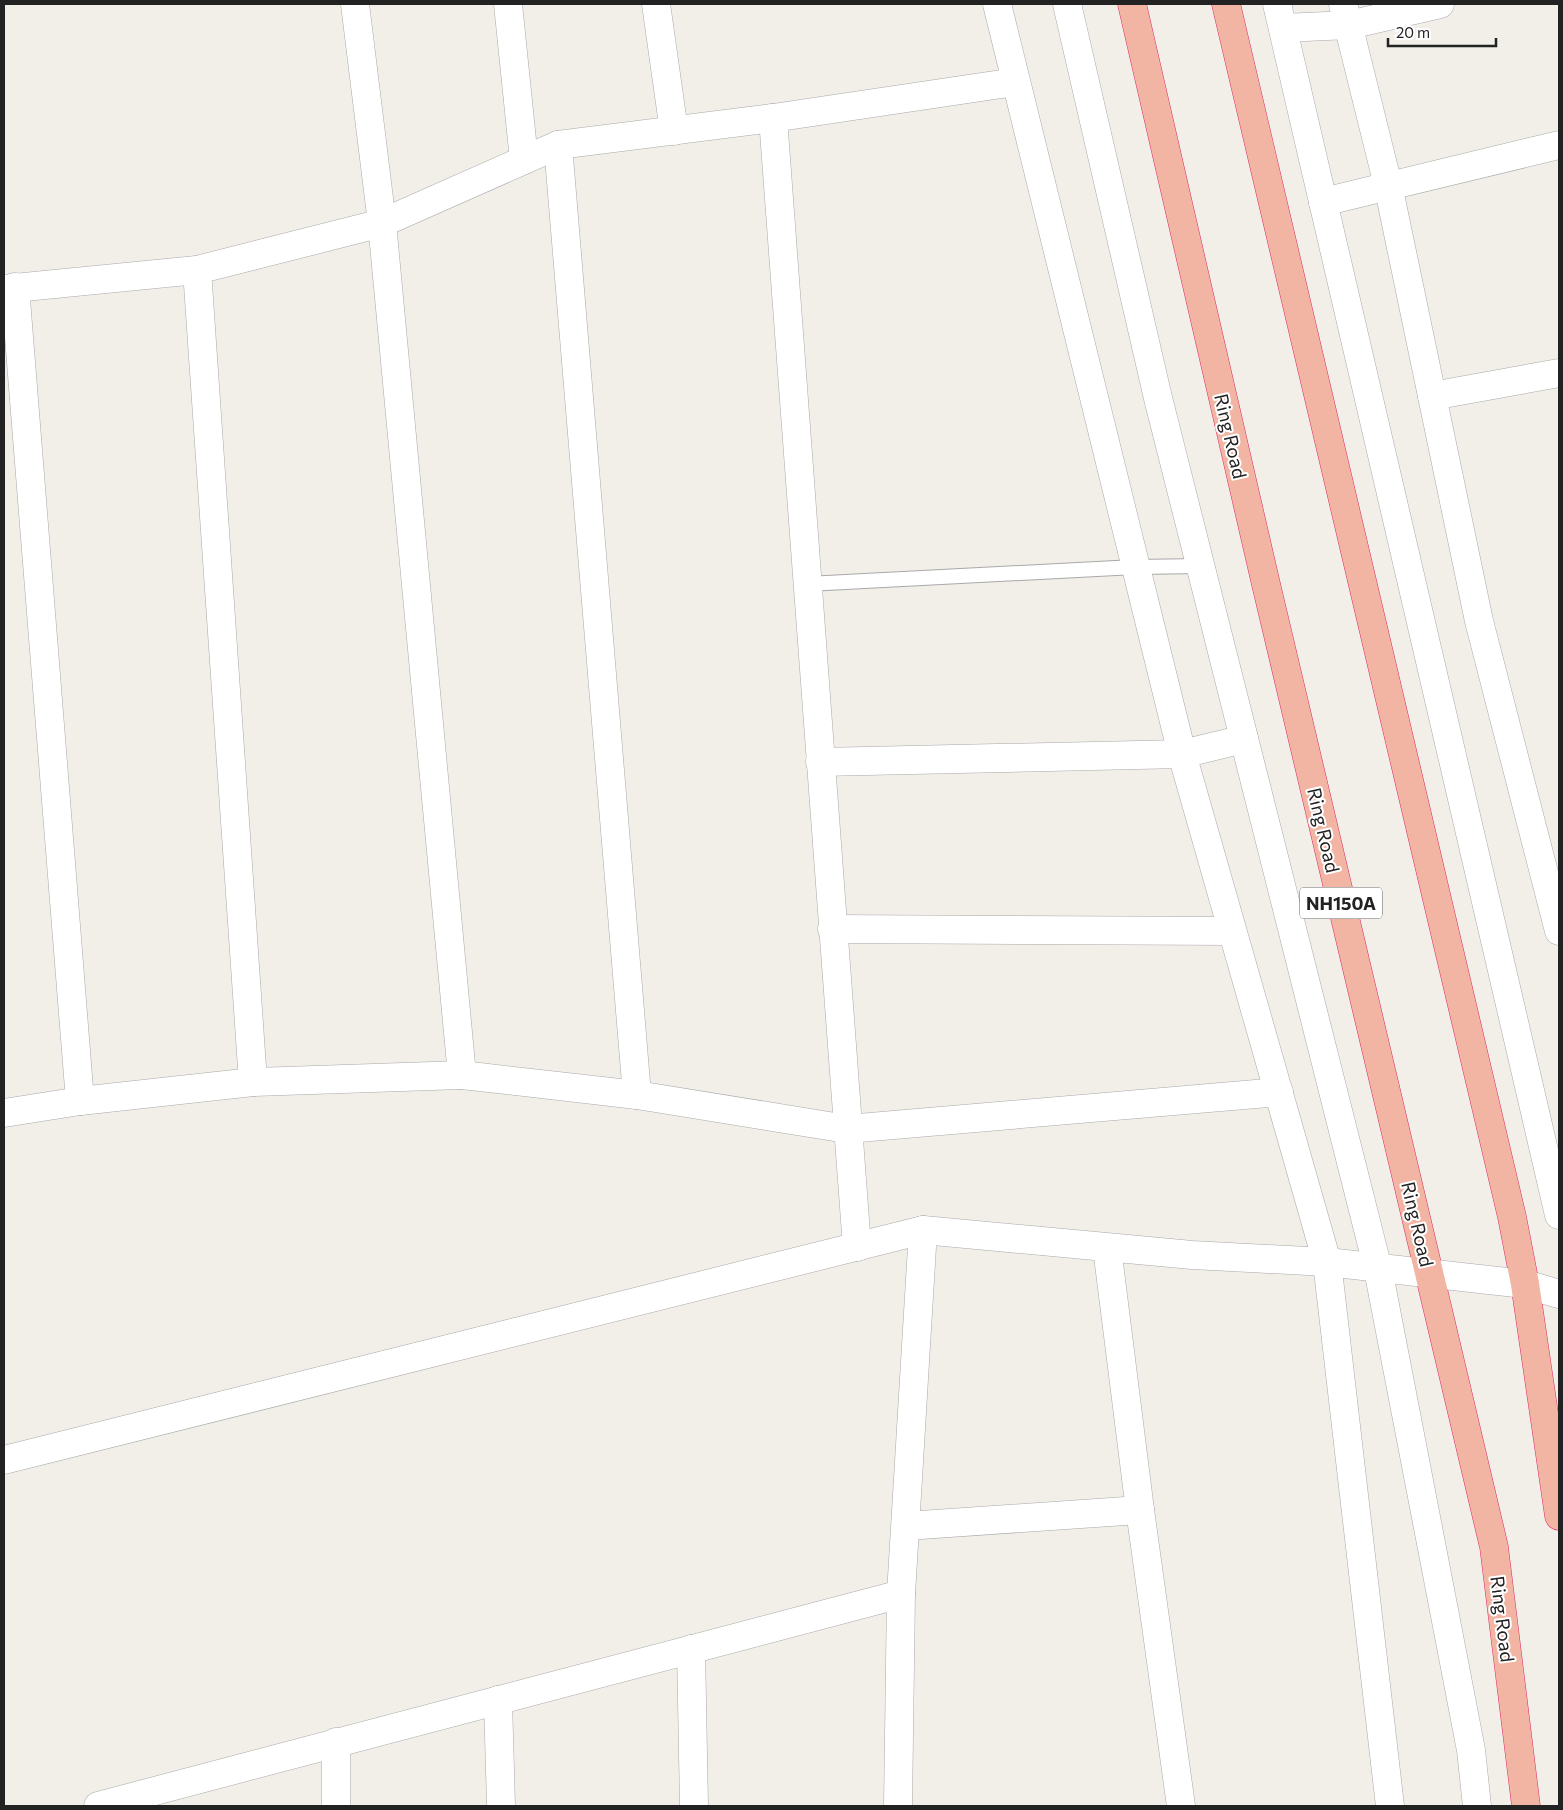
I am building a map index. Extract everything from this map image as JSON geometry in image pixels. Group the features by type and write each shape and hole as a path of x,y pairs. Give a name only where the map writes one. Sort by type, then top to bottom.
{"highway":[{"name":"Ring Road","path":"1132,4 1269,600 1494,1547 1526,1806"},
{"path":"1226,4 1508,1198 1525,1284 1559,1516"}],"street":[{"path":"355,4 382,223 462,1075"},
{"path":"508,4 524,160"},
{"path":"656,4 674,130"},
{"path":"997,4 1182,754 1327,1262 1390,1806"},
{"path":"1067,4 1158,398 1378,1269 1471,1750 1477,1806"},
{"path":"1440,4 1346,15 1280,16 1559,1215"},
{"path":"1346,15 1388,185 1479,621 1559,931"},
{"path":"80,1101 10,288 197,270 382,223 558,145 773,118 1015,82"},
{"path":"773,118 857,1247"},
{"path":"558,145 637,1095"},
{"path":"1323,202 1559,145"},
{"path":"197,270 253,1082"},
{"path":"1432,396 1559,372"},
{"path":"820,762 1182,754 1244,739"},
{"path":"832,929 1232,931"},
{"path":"4,1113 80,1101 253,1082 462,1075 637,1095 847,1129 1278,1092"},
{"path":"4,1460 923,1230 1107,1248 1327,1262 1525,1284 1559,1294"},
{"path":"898,1806 901,1594 923,1230"},
{"path":"1107,1248 1140,1510 1181,1806"},
{"path":"906,1526 1140,1510"},
{"path":"98,1806 173,1797 336,1742 901,1594"},
{"path":"691,1649 694,1806"},
{"path":"498,1700 501,1806"},
{"path":"336,1742 336,1806"}],"lane":[{"path":"807,584 1135,567 1201,566"}]}
